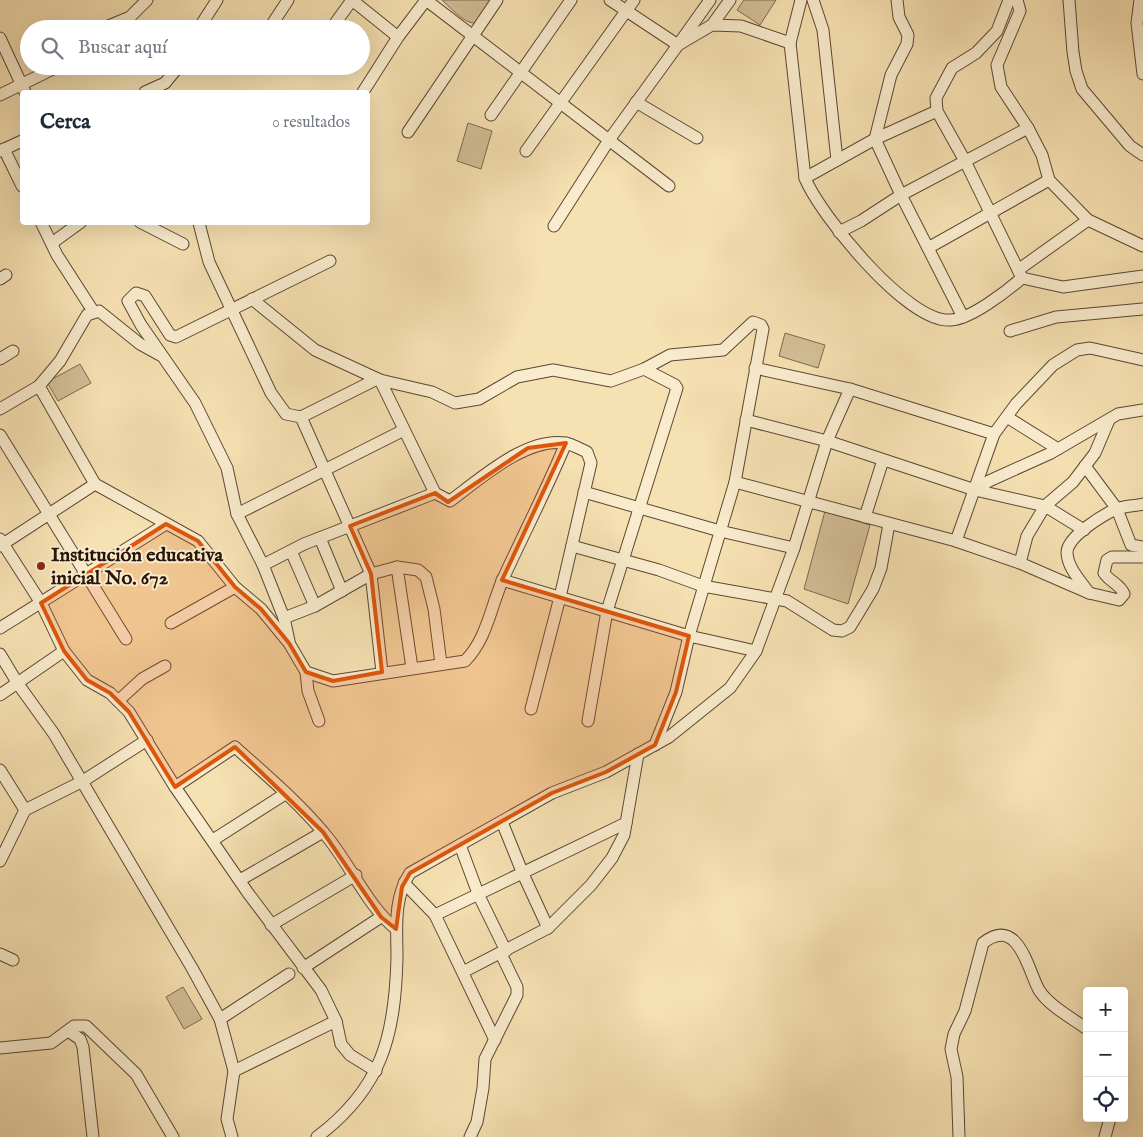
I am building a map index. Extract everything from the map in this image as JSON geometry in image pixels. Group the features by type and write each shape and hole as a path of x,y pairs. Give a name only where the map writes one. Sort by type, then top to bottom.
{"street":[{"path":"123,20 130,17 147,0"},
{"path":"204,20 217,0"},
{"path":"276,20 288,0"},
{"path":"338,20 352,0 398,37"},
{"path":"364,90 398,37 426,0 669,186"},
{"path":"408,132 497,0"},
{"path":"491,115 571,0"},
{"path":"610,0 678,45"},
{"path":"526,151 634,0"},
{"path":"554,226 609,140 710,0"},
{"path":"678,45 712,25 730,0"},
{"path":"801,0 790,43 805,178 812,195 839,232 909,304 940,319 950,320 963,317 1010,289 1020,274 1088,220"},
{"path":"813,0 823,30 837,160"},
{"path":"897,0 899,17 908,35 907,44 891,75 875,139 900,195 963,317"},
{"path":"1009,0 997,31 976,53 952,68 936,98 937,111 991,212 1020,274 1063,287 1143,276"},
{"path":"1017,0 1020,11 997,65 1001,87 1028,128 1042,155 1049,180 1088,220 1143,246"},
{"path":"1069,0 1072,52 1082,89 1130,146 1143,155"},
{"path":"1140,0 1143,74"},
{"path":"712,25 741,26 790,43"},
{"path":"0,38 23,88"},
{"path":"0,95 23,88 45,75"},
{"path":"149,90 165,83 172,75"},
{"path":"636,102 697,138"},
{"path":"805,178 875,139 937,111"},
{"path":"839,232 861,221 900,195 1028,128"},
{"path":"20,142 2,150 20,182"},
{"path":"928,248 1049,180"},
{"path":"42,225 93,311"},
{"path":"52,244 77,225"},
{"path":"146,225 184,244"},
{"path":"200,225 209,262 230,310 271,393 286,414 301,418 378,380"},
{"path":"289,643 284,618 263,565 237,514 227,468 195,403 141,325 128,301 136,292 145,296 173,337 330,261"},
{"path":"252,299 315,350 378,380 432,392 455,403 479,399 517,377 553,370 611,381 644,369 670,355 723,350 753,322 760,325 762,329 735,482 689,636 676,692 655,745"},
{"path":"1010,331 1056,317 1143,309"},
{"path":"0,409 39,386 60,361 87,315 93,311 99,311 140,344 165,358"},
{"path":"956,542 994,434 1016,404 1053,365 1077,350 1104,349 1143,360"},
{"path":"0,359 14,351"},
{"path":"755,368 850,389 994,434"},
{"path":"588,721 608,611 677,388 675,385 644,369"},
{"path":"378,380 435,493 450,501 528,448 548,443 566,443 586,452 591,463 560,597 531,709"},
{"path":"39,386 94,484 198,541 235,587 261,609 289,643 306,672 308,691 319,721"},
{"path":"317,1137 365,1090 384,1055 392,1015 397,958 396,929 404,883 410,873 552,793 606,772 669,737 730,688 756,651 794,548 827,441 850,389"},
{"path":"975,490 988,481 1058,449 1118,414 1143,410"},
{"path":"1007,417 1058,449"},
{"path":"301,418 371,574 382,672"},
{"path":"746,420 827,441 975,490 1045,506 1084,530"},
{"path":"1020,563 1027,536 1045,506 1073,482 1095,453 1109,420"},
{"path":"237,514 404,430"},
{"path":"0,435 126,639"},
{"path":"306,672 333,680 465,661 473,653 481,639 502,580 566,443"},
{"path":"865,517 883,460"},
{"path":"1085,466 1117,509 1131,545 1143,546"},
{"path":"735,482 956,542 1020,563 1088,592 1119,600 1124,594 1121,587 1111,581 1104,572 1107,560 1112,557 1143,557"},
{"path":"94,484 50,514 1,543 41,603 64,651 87,680 110,693 129,712 176,787 271,925 302,968 321,990 336,1021 341,1044 350,1055 376,1070"},
{"path":"584,492 720,531 794,548"},
{"path":"263,565 320,538 435,493"},
{"path":"1088,592 1075,575 1068,561 1067,550 1073,538 1117,509 1143,504"},
{"path":"0,628 166,524"},
{"path":"572,546 623,562 658,570 704,586 787,601 834,630 842,631 850,627 873,589 881,568 889,524"},
{"path":"320,538 342,591"},
{"path":"291,551 315,606"},
{"path":"284,618 315,606 371,574 397,567 418,570 426,577 434,610 441,664"},
{"path":"397,567 412,668"},
{"path":"502,580 689,636 756,651"},
{"path":"171,623 235,587"},
{"path":"0,695 64,651"},
{"path":"0,654 83,781 220,1019 234,1071 227,1119 232,1137"},
{"path":"118,701 142,679 165,666"},
{"path":"0,861 25,810 83,781 147,740"},
{"path":"176,787 235,747 323,832 356,875 381,917 396,929"},
{"path":"463,972 503,953 548,928 569,910 612,858 624,835 638,754"},
{"path":"0,770 25,810"},
{"path":"213,840 285,794"},
{"path":"502,822 548,928"},
{"path":"435,915 479,896 626,823"},
{"path":"240,880 323,832"},
{"path":"460,844 479,896 517,987 517,996 485,1059 483,1088 477,1122 470,1137"},
{"path":"271,925 356,875"},
{"path":"404,883 435,915 495,1040"},
{"path":"302,968 381,917"},
{"path":"959,1137 957,1077 951,1049 954,1034 965,1011 980,951 990,938 1001,936 1012,940 1025,954 1039,989 1047,998 1083,1026"},
{"path":"0,954 13,960"},
{"path":"220,1019 289,974"},
{"path":"234,1071 336,1021"},
{"path":"0,1048 50,1043 74,1026 86,1026 136,1074 173,1137"},
{"path":"68,1031 80,1039 83,1047 92,1137"},
{"path":"1105,1137 1109,1122"}],"highlighted area":[{"path":"566,443 502,580 689,636 676,692 655,745 606,772 552,793 410,873 402,887 396,929 381,917 323,832 235,747 175,787 129,712 110,693 87,680 64,651 41,603 166,524 198,541 235,587 261,609 289,643 306,672 333,681 382,672 371,574 350,526 435,493 448,502 528,448"}],"shaded area":[{"path":"442,0 493,0 477,23 472,23 463,19"},
{"path":"744,0 776,0 760,25 737,10"},
{"path":"468,123 492,131 481,169 457,161"},
{"path":"785,333 825,345 818,368 779,356"},
{"path":"80,364 91,383 58,401 47,382"},
{"path":"825,511 870,525 848,604 804,589"},
{"path":"183,987 202,1019 184,1029 166,997"}],"place":[{"name":"Institución educativa inicial No. 672","path":"41,566"}]}
